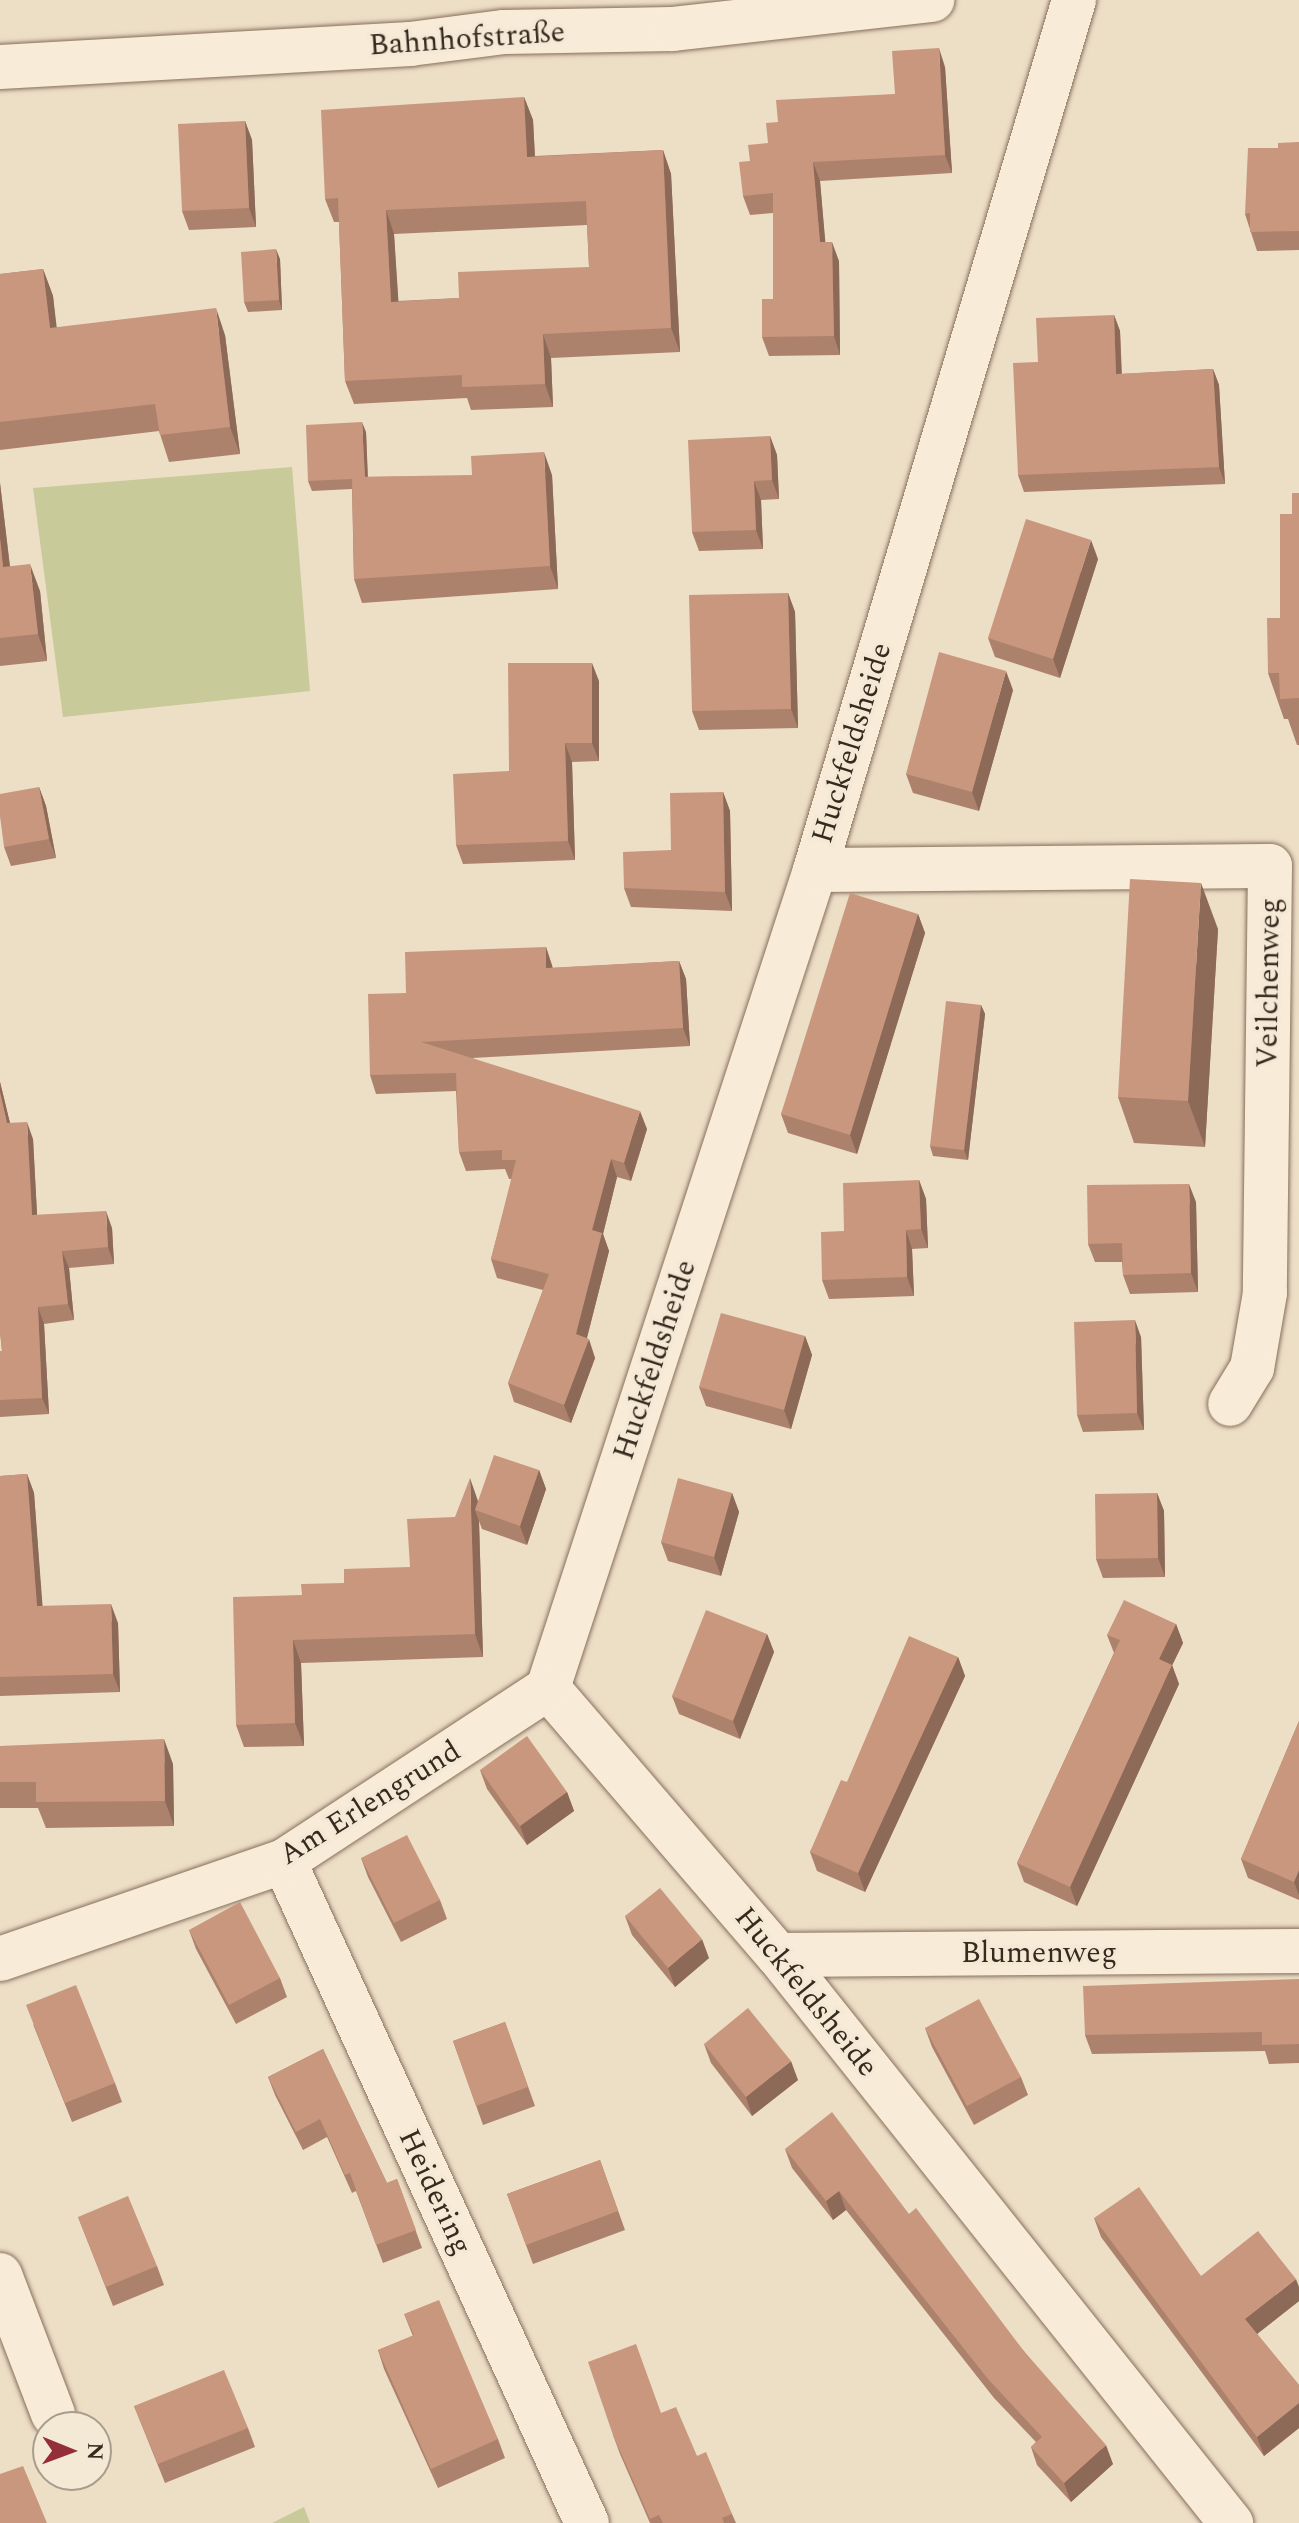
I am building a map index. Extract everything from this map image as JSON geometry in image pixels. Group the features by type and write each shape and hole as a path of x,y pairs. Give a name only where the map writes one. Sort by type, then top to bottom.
{"street":[{"name":"Bahnhofstraße","path":"0,67 410,44 504,32 673,29 932,0"},
{"name":"Huckfeldsheide","path":"1074,0 815,870 548,1688 778,1955 1231,2523"},
{"name":"Veilchenweg","path":"815,870 1270,866 1265,1293 1252,1368 1230,1404"},
{"name":"Am Erlengrund","path":"0,1959 284,1861 548,1688"},
{"name":"Heidering","path":"284,1861 587,2523"},
{"name":"Blumenweg","path":"778,1955 1299,1951"},
{"path":"0,2275 52,2411"}],"green space":[{"path":"292,467 310,691 63,717 33,488"},
{"path":"304,2507 310,2523 272,2523"}],"building":[{"path":"939,48 945,155 813,162 820,242 832,242 834,336 762,337 762,299 773,299 773,193 743,196 739,162 750,161 748,145 768,143 766,123 778,122 776,100 895,94 892,51"},
{"path":"524,97 527,157 663,150 671,328 543,334 545,384 462,387 462,375 345,381 338,198 325,199 321,110","holes":["586,201 589,267 458,272 459,298 391,302 386,210"]},
{"path":"245,121 249,208 182,211 178,124"},
{"path":"1299,142 1299,231 1250,232 1250,213 1245,214 1248,148 1278,148 1278,143"},
{"path":"276,249 279,300 244,302 241,252"},
{"path":"43,269 50,328 216,308 230,427 160,435 155,404 0,422 0,274"},
{"path":"1114,315 1116,374 1213,369 1219,467 1018,475 1013,363 1038,362 1036,318"},
{"path":"362,422 365,477 308,481 306,425"},
{"path":"770,436 772,480 754,481 756,530 692,532 688,440"},
{"path":"544,452 550,566 354,579 352,477 472,475 471,456"},
{"path":"1292,493 1299,493 1299,698 1280,699 1279,673 1268,673 1267,618 1280,618 1280,514 1292,514"},
{"path":"1026,519 1091,540 1053,659 988,638"},
{"path":"0,538 3,567 30,564 38,634 0,638"},
{"path":"788,593 791,709 692,711 689,595"},
{"path":"939,652 1006,671 972,792 906,774"},
{"path":"508,663 592,663 592,743 565,743 568,841 456,845 453,774 509,771"},
{"path":"39,787 49,839 4,847 0,794"},
{"path":"723,792 725,892 624,888 623,852 671,850 670,793"},
{"path":"1130,879 1201,883 1188,1101 1118,1097"},
{"path":"850,893 918,914 850,1135 781,1114"},
{"path":"546,947 546,968 679,961 683,1028 421,1042 640,1111 624,1163 611,1159 592,1230 602,1233 576,1334 589,1339 564,1405 508,1383 549,1274 491,1259 516,1160 502,1160 502,1150 459,1152 456,1073 370,1075 368,994 406,993 405,952"},
{"path":"946,1001 981,1005 964,1150 930,1146"},
{"path":"0,1092 7,1123 27,1122 32,1215 106,1211 108,1247 62,1251 68,1304 38,1307 42,1398 0,1400"},
{"path":"919,1180 921,1229 906,1230 907,1277 822,1280 821,1232 844,1231 843,1183"},
{"path":"1189,1184 1191,1273 1123,1275 1122,1243 1088,1244 1087,1185"},
{"path":"721,1313 805,1336 784,1410 699,1387"},
{"path":"1135,1320 1137,1413 1077,1415 1074,1322"},
{"path":"494,1455 539,1470 520,1526 475,1510"},
{"path":"27,1474 37,1606 111,1604 113,1674 0,1677 0,1476"},
{"path":"470,1478 475,1634 293,1640 295,1723 236,1725 233,1597 302,1595 301,1584 344,1583 344,1569 410,1567 407,1519 455,1517"},
{"path":"678,1478 732,1493 714,1557 661,1542"},
{"path":"1157,1493 1158,1558 1096,1559 1095,1494"},
{"path":"1124,1600 1176,1624 1159,1659 1172,1665 1070,1887 1017,1863 1120,1640 1107,1635"},
{"path":"706,1610 767,1634 733,1721 672,1696"},
{"path":"909,1636 958,1657 858,1873 810,1852 841,1780 847,1782"},
{"path":"1299,1721 1299,1870 1294,1882 1241,1859"},
{"path":"527,1736 567,1792 520,1826 480,1770"},
{"path":"164,1739 165,1801 36,1802 36,1782 0,1782 0,1746"},
{"path":"407,1835 440,1900 394,1923 361,1858"},
{"path":"660,1888 702,1939 668,1968 625,1916"},
{"path":"240,1902 280,1978 229,2005 189,1930"},
{"path":"1299,1979 1299,2044 1262,2045 1262,2032 1085,2035 1083,1986"},
{"path":"76,1985 115,2083 65,2103 26,2005"},
{"path":"979,1999 1021,2077 967,2106 925,2028"},
{"path":"748,2008 791,2061 746,2097 704,2044"},
{"path":"505,2022 528,2087 476,2106 453,2041"},
{"path":"323,2049 387,2183 397,2179 416,2230 376,2245 350,2173 345,2175 320,2119 296,2132 268,2077"},
{"path":"832,2112 909,2214 916,2208 1023,2350 1106,2445 1064,2483 1031,2447 1042,2437 988,2379 839,2191 826,2201 785,2149"},
{"path":"600,2160 618,2211 526,2245 507,2194"},
{"path":"1139,2187 1201,2276 1258,2231 1296,2279 1245,2319 1299,2385 1299,2403 1257,2437 1094,2218"},
{"path":"128,2196 157,2266 106,2287 78,2217"},
{"path":"439,2300 498,2439 431,2469 378,2350 414,2335 404,2314"},
{"path":"636,2344 661,2413 676,2407 697,2456 706,2452 732,2514 722,2518 724,2523 663,2523 659,2515 650,2519 613,2435 588,2362"},
{"path":"224,2370 248,2428 158,2464 134,2406"},
{"path":"23,2466 47,2523 0,2523 0,2474"}]}
